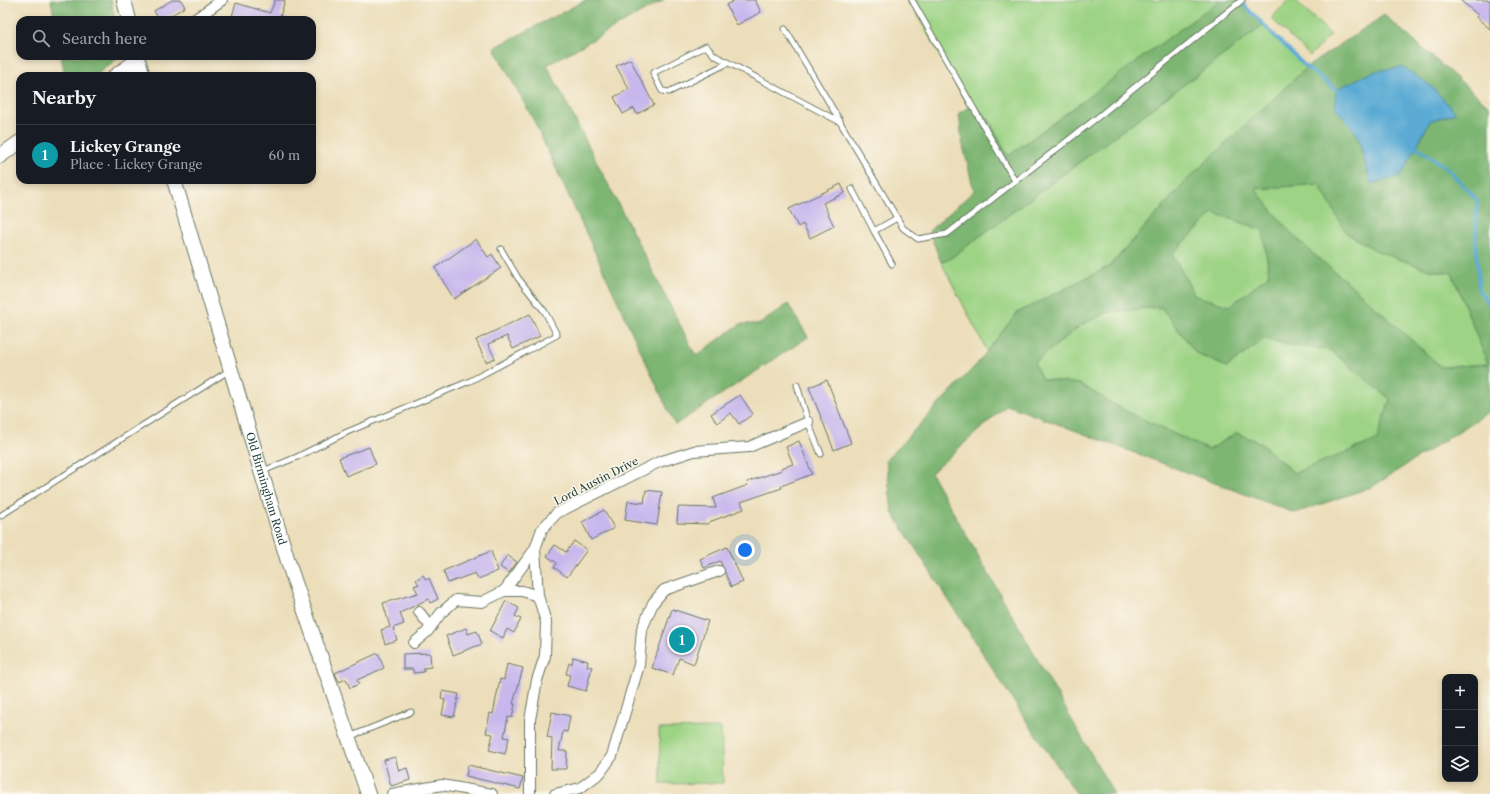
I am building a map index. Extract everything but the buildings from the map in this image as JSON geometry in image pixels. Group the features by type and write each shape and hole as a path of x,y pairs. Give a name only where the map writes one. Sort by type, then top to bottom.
{"main road":[{"path":"124,0 128,16"},
{"path":"120,72 136,60"},
{"path":"140,60 142,72"},
{"path":"0,156 16,145"},
{"name":"Old Birmingham Road","path":"175,184 290,568 368,794"}],"street":[{"path":"200,16 222,0"},
{"name":"Lord Austin Drive","path":"530,794 530,720 537,680 545,656 546,622 538,596 535,549 542,530 557,513 659,462 694,451 749,447 808,422"},
{"path":"504,591 535,549"},
{"path":"554,794 580,788 600,773 612,756 639,665 642,629 653,603 664,590 719,571"},
{"path":"414,643 431,627 441,613 456,600 482,602 504,591 522,591 538,596"},
{"path":"419,612 431,627"},
{"path":"392,794 442,785 492,794"}],"lane":[{"path":"912,0 1015,181"},
{"path":"785,29 896,218 903,228 918,239 947,234 1242,0"},
{"path":"728,63 670,92 662,91 653,73 706,46 714,55 728,63 840,122"},
{"path":"852,189 892,264"},
{"path":"874,231 896,218"},
{"path":"262,472 297,457 347,432 470,381 557,335 545,312 518,278 501,249"},
{"path":"0,516 231,370"},
{"path":"797,386 808,422 821,454"},
{"path":"348,738 411,712"}],"green space":[{"path":"51,0 111,0 114,16 54,16"},
{"path":"586,0 664,0 547,65 696,356 740,324 760,324 788,304 808,337 675,425 533,119 494,48"},
{"path":"909,0 1220,0 1000,163"},
{"path":"1220,0 1237,0 1264,25 948,260 941,262 929,231 974,191 962,141 959,113 974,105 989,119 1008,156"},
{"path":"1289,0 1295,0 1331,35 1310,56 1271,18"},
{"path":"1384,15 1490,107 1490,411 1372,487 1295,513 1007,405 931,473 1114,794 1077,794 1027,722 892,512 886,460 976,365 1017,313 1110,266 1187,180 1307,67","holes":["1456,113 1430,121 1416,146 1371,183 1357,134","1319,184 1346,233 1377,251 1429,270 1452,273 1488,364 1441,367 1353,287 1312,253 1284,225 1255,189","1214,213 1263,230 1269,275 1230,306 1195,296 1172,254","1161,307 1197,354 1227,367 1264,339 1289,345 1330,350 1390,399 1377,440 1294,473 1259,442 1236,433 1209,450 1127,412 1079,384 1042,379 1034,363 1081,325 1107,312"]},
{"path":"1264,25 1307,68 1187,180 1110,266 1017,313 987,351 941,262 948,260"},
{"path":"62,60 115,60 100,72 64,72"},
{"path":"1319,184 1347,233 1377,251 1429,270 1452,273 1488,364 1441,367 1353,287 1312,253 1284,225 1255,189"},
{"path":"1214,213 1263,229 1269,275 1230,306 1195,296 1172,254"},
{"path":"1161,307 1197,354 1227,367 1264,339 1289,345 1331,350 1390,399 1377,440 1294,473 1259,442 1236,433 1209,450 1127,412 1079,384 1042,379 1034,363 1081,325 1107,312"},
{"path":"721,728 723,783 661,784 659,729"}],"water":[{"path":"1404,67 1431,86 1456,113 1430,121 1401,176 1371,184 1357,134 1335,107 1336,89 1375,71"}],"waterway":[{"path":"1240,1 1307,68 1340,92"},
{"path":"1413,144 1449,170 1477,200 1476,244 1479,291 1490,305"}],"place":[{"name":"Lickey Grange","path":"682,640"}]}
